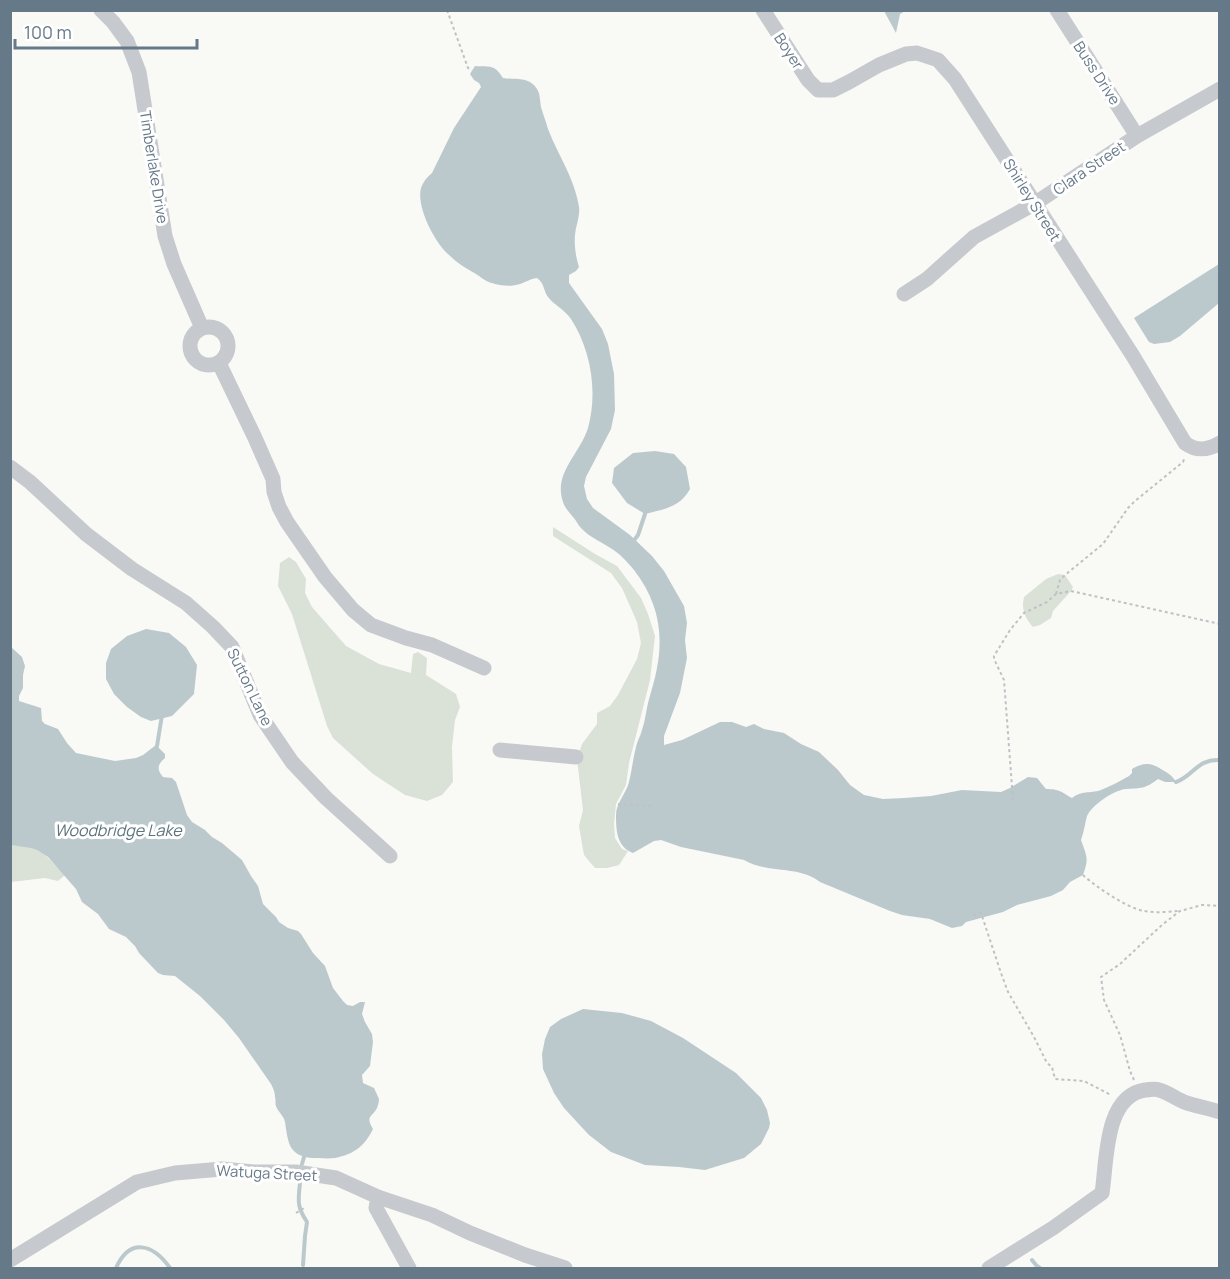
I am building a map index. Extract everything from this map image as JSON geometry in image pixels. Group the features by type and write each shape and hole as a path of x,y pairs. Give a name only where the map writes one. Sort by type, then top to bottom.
{"street":[{"name":"Timberlake Drive","path":"101,10 127,41 139,72 165,236 174,264 202,328"},
{"name":"Boyer","path":"763,10 808,81 818,90"},
{"name":"Buss Drive","path":"1057,10 1137,136"},
{"name":"Shirley Street","path":"818,90 833,90 879,65 906,54 917,53 938,60 955,78 1133,356 1185,443 1192,448"},
{"name":"Clara Street","path":"904,294 927,279 974,237 1034,204 1137,136 1220,89"},
{"path":"214,327 224,333 227,338 229,350 224,360 219,363 204,365 191,353 193,336 202,328 214,327"},
{"path":"219,363 273,479 274,492 287,522 320,570 354,610 370,625 432,645 484,668"},
{"path":"1192,448 1211,448 1220,443"},
{"name":"Sutton Lane","path":"10,467 30,482 86,534 132,569 186,603 213,627 232,647 260,715 292,762 326,798 390,856"},
{"path":"500,750 576,757"},
{"path":"989,1269 1102,1193 1109,1134 1123,1102 1131,1095 1139,1091 1157,1089 1184,1102 1220,1112"},
{"name":"Watuga Street","path":"10,1260 137,1182 175,1173 222,1169 296,1172 336,1178 378,1197 432,1215 470,1233 565,1269"},
{"path":"378,1197 376,1208 409,1269"}],"path":[{"path":"447,10 468,68 471,70"},
{"path":"1056,594 1060,580 1069,570 1103,544 1128,508 1183,462 1192,448"},
{"path":"1013,800 1004,680 994,657 1024,613 1047,602 1056,594 1066,591 1220,624"},
{"path":"618,804 654,806"},
{"path":"1083,876 1129,906 1144,911 1180,911 1202,905 1220,906"},
{"path":"1139,1091 1130,1071 1120,1035 1104,1000 1101,977 1120,964 1180,911"},
{"path":"973,915 981,913 1008,992 1047,1064 1052,1066 1055,1079 1084,1081 1123,1102"},
{"path":"296,1213 304,1208"}],"shaded area":[{"path":"553,527 617,566 641,598 655,636 650,680 629,763 626,785 616,804 615,838 622,849 628,851 619,865 607,868 595,868 584,855 579,826 583,810 577,759 582,744 597,724 597,713 610,706 618,695 637,659 641,643 637,622 622,588 611,573 553,536"},
{"path":"289,557 296,562 306,579 305,593 312,607 346,646 379,664 411,673 413,654 418,652 427,658 426,675 456,694 460,707 455,720 452,747 453,782 442,795 427,801 405,795 373,774 333,738 327,726 292,614 278,586 280,563"},
{"path":"1058,574 1065,575 1073,587 1053,611 1051,618 1033,627 1024,613 1024,597 1046,579"},
{"path":"11,845 37,850 65,875 58,881 45,878 11,882"}],"water":[{"path":"884,11 905,11 900,14 896,33"},
{"path":"475,66 492,67 503,78 522,79 534,85 548,129 577,197 579,211 575,243 579,267 569,275 569,283 602,329 608,344 614,374 615,410 611,429 586,477 584,486 587,499 593,508 630,535 652,556 664,571 684,606 687,623 685,640 687,658 680,693 664,736 664,745 682,740 720,722 732,722 746,727 754,724 764,729 784,733 819,752 850,785 864,795 883,799 931,796 962,790 1001,792 1028,777 1037,778 1046,789 1057,790 1072,798 1108,787 1129,776 1132,769 1143,765 1153,765 1171,776 1176,782 1165,782 1158,779 1150,785 1121,790 1094,807 1087,816 1081,840 1086,858 1083,875 1070,882 1063,890 952,928 930,919 890,911 803,873 763,867 744,860 681,847 661,840 654,841 633,853 621,843 617,832 616,811 629,782 655,677 660,641 657,616 642,581 618,553 580,527 563,502 561,492 564,473 584,437 591,414 591,372 584,344 571,319 548,297 537,278 517,285 499,285 488,282 452,258 438,242 421,205 420,196 423,184 432,173 454,128 481,87 470,74"},
{"path":"1219,264 1219,303 1170,342 1154,344 1149,342 1134,318"},
{"path":"655,451 674,454 686,467 690,489 677,504 645,514 627,503 612,483 614,468 633,453"},
{"path":"146,629 169,633 186,647 197,665 194,694 172,716 151,721 127,707 114,694 106,679 106,663 111,649 127,636"},
{"name":"Woodbridge Lake","path":"11,647 22,657 25,666 19,701 41,708 42,721 58,729 76,753 115,761 136,758 156,745 165,754 165,758 159,765 159,771 163,777 172,778 176,782 187,815 192,822 242,860 258,886 263,904 279,922 301,934 325,966 333,988 343,1001 353,1006 365,1002 362,1014 372,1034 373,1042 370,1066 362,1075 363,1083 374,1088 379,1100 377,1108 369,1119 373,1129 358,1149 335,1158 304,1157 294,1151 284,1120 276,1106 275,1093 271,1084 224,1020 200,996 175,976 158,973 126,937 109,929 98,914 82,902 76,889 48,857 31,848 11,845"},
{"path":"583,1009 622,1013 651,1021 683,1038 736,1073 761,1098 767,1110 770,1123 761,1144 744,1158 705,1170 645,1165 611,1152 589,1135 564,1108 543,1069 542,1054 550,1027"}],"waterway":[{"path":"635,539 645,514"},
{"path":"157,746 162,715"},
{"path":"1176,782 1200,765 1212,760 1220,760"},
{"path":"302,1164 304,1157"},
{"path":"300,1183 299,1204 307,1222 303,1265"},
{"path":"116,1268 128,1252 142,1247 156,1254 170,1268"},
{"path":"1032,1260 1040,1268"}]}
